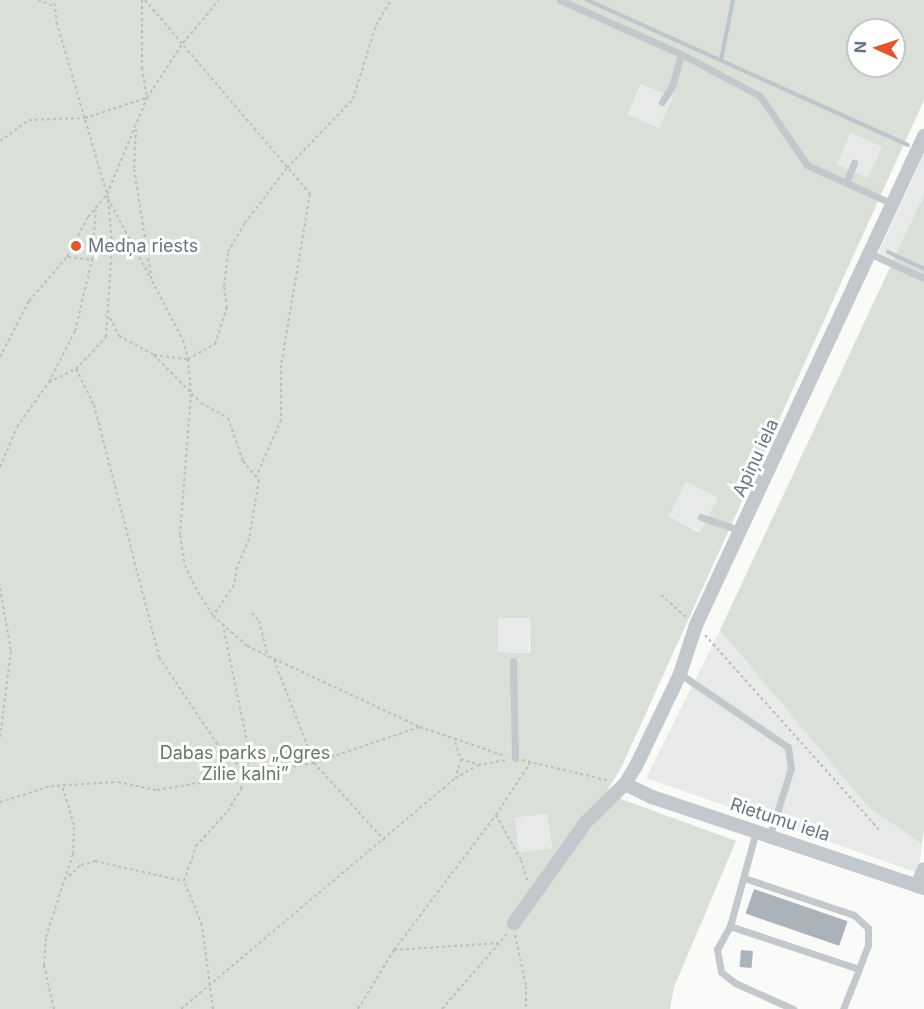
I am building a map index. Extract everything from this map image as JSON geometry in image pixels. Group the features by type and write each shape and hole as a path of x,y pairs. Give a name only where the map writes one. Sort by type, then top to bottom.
{"street":[{"name":"Apiņu iela","path":"514,923 586,822 625,784 680,674 696,625 742,531 921,142"},
{"name":"Rietumu iela","path":"625,784 652,797 921,887"},
{"path":"921,887 924,869"}],"lane":[{"path":"560,0 681,54 760,96 807,165 893,204"},
{"path":"662,102 672,86 681,54"},
{"path":"846,183 854,163"},
{"path":"871,254 924,278"},
{"path":"701,517 742,531"},
{"path":"513,660 515,758"},
{"path":"680,674 788,747 791,768 770,835"},
{"path":"756,831 730,926 717,949 721,972 735,983 793,1009"},
{"path":"744,878 854,915 868,928 867,945 843,1009"},
{"path":"730,926 859,969"}],"path":[{"path":"38,0 54,6"},
{"path":"50,382 76,369 106,337 110,318 112,246 107,196 54,0"},
{"path":"144,0 310,194 281,365 280,420 256,477"},
{"path":"144,0 142,68 147,98"},
{"path":"0,357 29,302 67,257 96,207 107,196 147,98 183,43 219,0"},
{"path":"154,355 188,359 215,344 227,308 224,286 228,252 245,223 287,168 353,99 376,26 391,0"},
{"path":"0,141 29,120 85,118 147,98"},
{"path":"136,129 134,169 152,281"},
{"path":"107,196 183,340 188,359 191,394 180,535 185,565 213,616 247,646 268,657 455,742 530,763 625,784"},
{"path":"0,466 17,427 50,382 75,331 92,260 96,232 96,207"},
{"path":"67,257 92,260"},
{"path":"110,318 119,336 154,355 191,394 228,418 243,461 259,480 249,538 237,567 234,585 213,616"},
{"path":"76,369 94,405 159,657 218,745 245,772"},
{"path":"0,588 11,663 0,737"},
{"path":"661,595 696,625 881,832"},
{"path":"252,613 259,621 268,657"},
{"path":"213,1009 212,985 202,926 184,881 195,846 228,811 250,756 246,726 223,626"},
{"path":"274,660 314,763 385,841"},
{"path":"0,802 62,785 118,782 156,790 245,772 314,763 420,727"},
{"path":"455,742 461,759 455,778"},
{"path":"181,1009 385,841 455,778 478,765 515,758"},
{"path":"461,759 478,765"},
{"path":"358,1009 394,950 496,815 530,763"},
{"path":"54,1009 44,965 46,937 73,854 74,825 62,785"},
{"path":"496,815 521,860 533,897"},
{"path":"66,878 81,865 95,861 184,881"},
{"path":"442,1009 501,943 514,923"},
{"path":"514,923 526,986 526,1009"},
{"path":"394,950 501,943"}],"shaded area":[{"path":"642,83 673,97 659,128 628,114"},
{"path":"850,133 882,147 868,178 836,164"},
{"path":"924,154 924,275 878,254"},
{"path":"686,482 719,499 702,533 669,516"},
{"path":"498,617 530,618 529,653 497,652"},
{"path":"720,630 868,807 922,844 918,873 646,778"},
{"path":"547,814 552,848 519,852 514,819"}],"green space":[{"name":"Dabas parks „Ogres Zilie kalni”","path":"0,0 924,0 924,100 621,768 608,789 621,799 736,841 674,987 670,1009 0,1009","holes":["641,84 673,97 659,128 628,114","850,133 882,147 868,178 837,164","686,482 718,498 700,533 669,516","498,618 530,618 530,653 498,652","547,814 552,848 519,852 515,818"]},
{"path":"924,195 924,830 922,844 868,807 720,630"}],"building":[{"path":"754,889 848,921 839,946 746,914"},
{"path":"741,950 753,951 751,968 740,967"}],"waterway":[{"path":"587,0 908,145"},
{"path":"721,60 733,0"},
{"path":"888,252 924,269"}],"place":[{"name":"Medņa riests","path":"76,246"}]}
